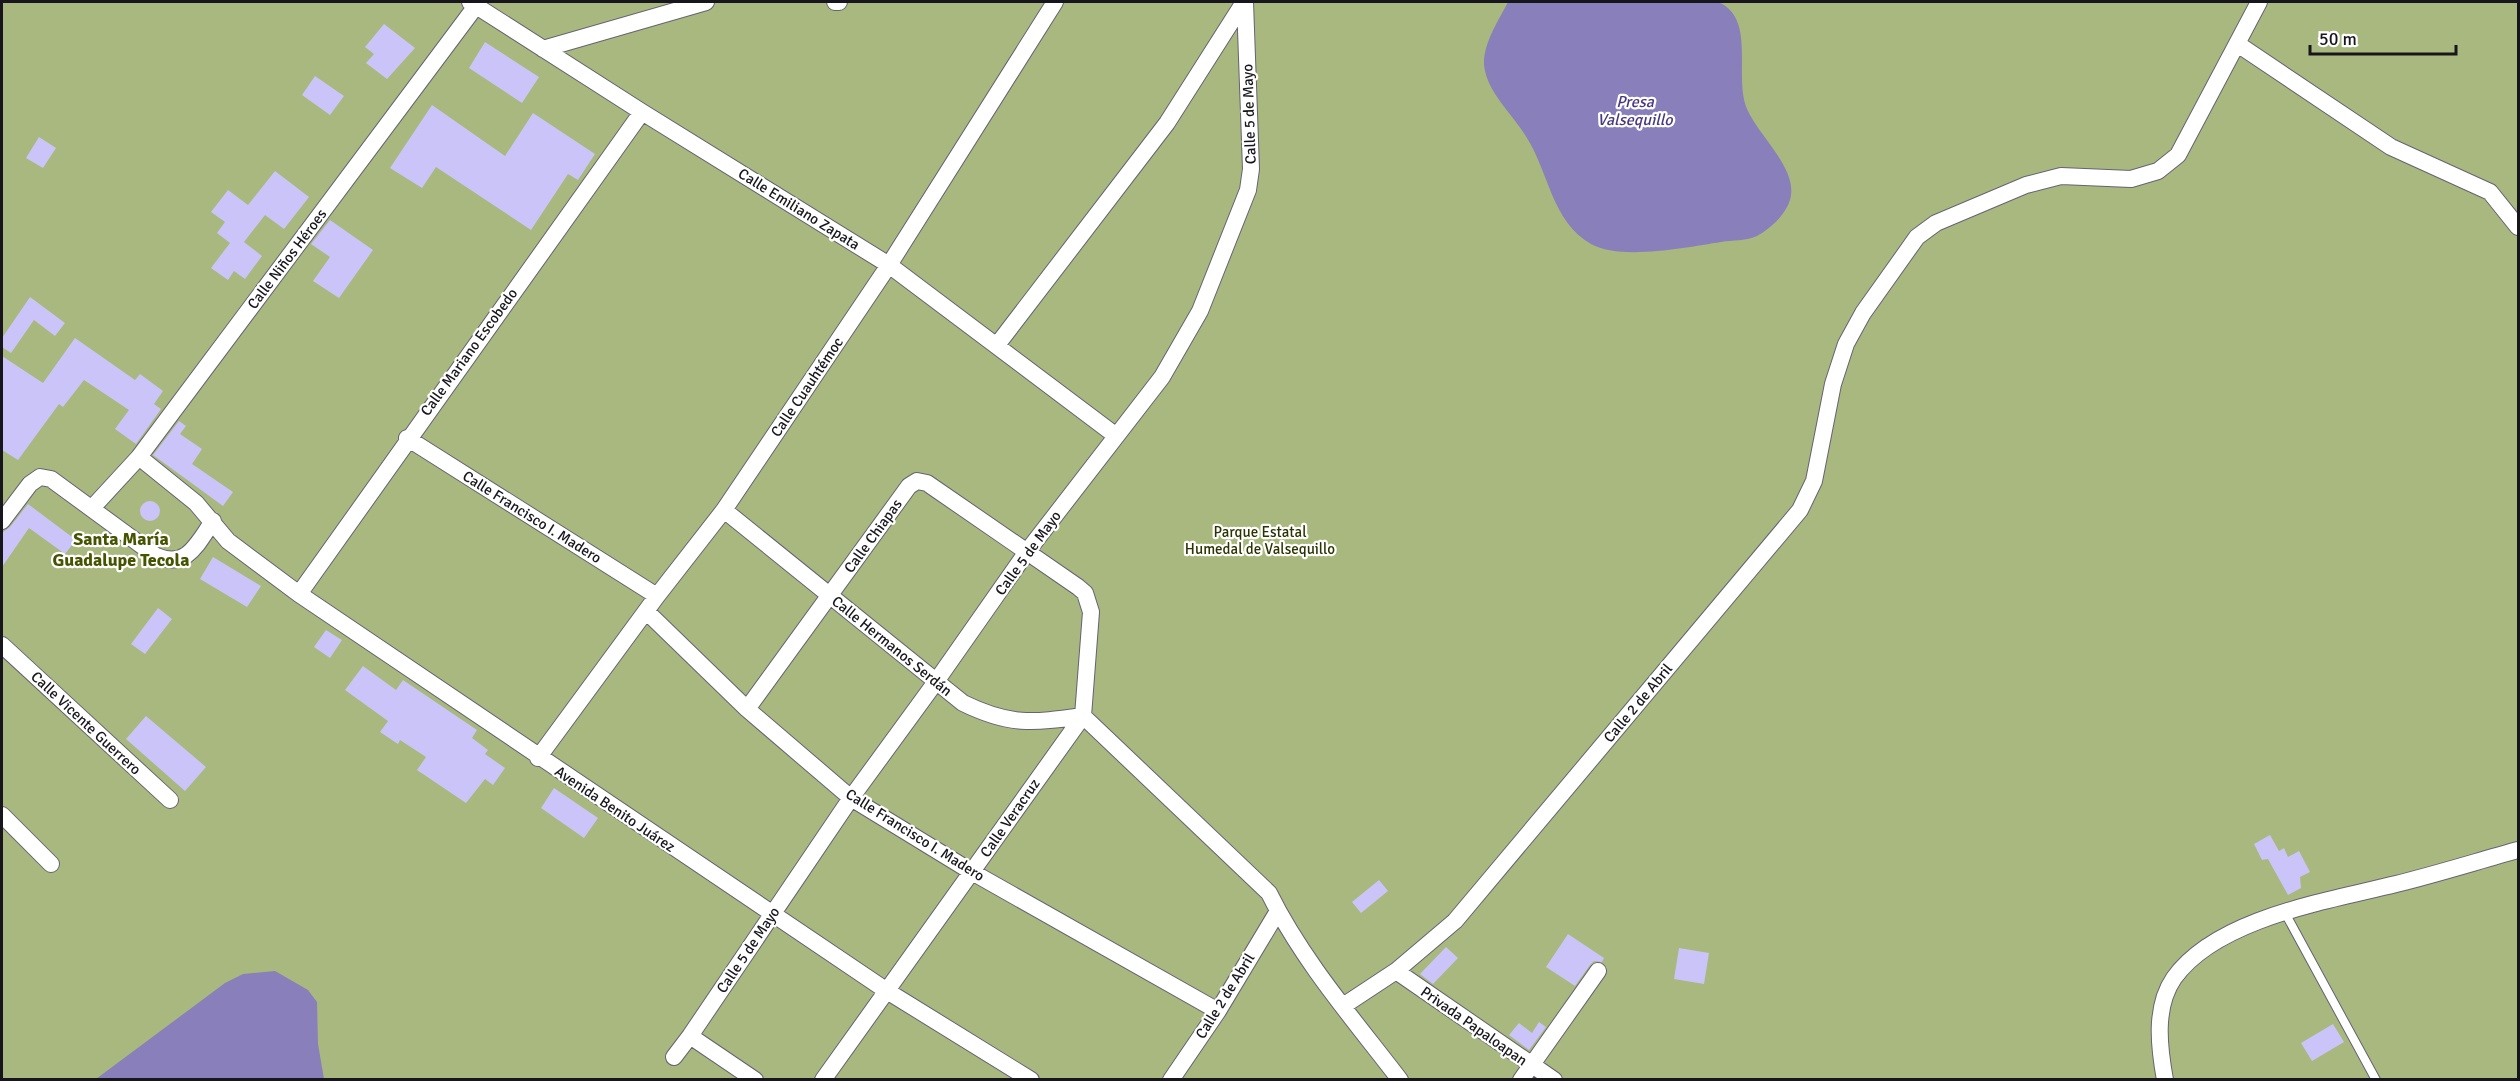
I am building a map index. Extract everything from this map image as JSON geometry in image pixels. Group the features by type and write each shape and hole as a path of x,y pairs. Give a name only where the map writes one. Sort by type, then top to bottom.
{"street":[{"path":"543,49 706,2"},
{"name":"Calle Cuauhtémoc","path":"538,758 724,510 890,265 1055,2"},
{"path":"997,345 1167,123 1244,2"},
{"name":"Calle 5 de Mayo","path":"674,1057 851,798 1026,553 1162,377 1200,311 1248,190 1251,169 1244,2"},
{"name":"Calle 2 de Abril","path":"1343,1006 1396,971 1455,921 1800,510 1814,481 1833,384 1846,344 1863,313 1917,237 1936,224 2026,185 2061,176 2131,179 2157,171 2178,155 2239,45 2259,2"},
{"name":"Calle Emiliano Zapata","path":"473,4 642,112 890,265 1115,435"},
{"name":"Calle Niños Héroes","path":"93,507 139,457 473,4"},
{"path":"2239,45 2391,147 2490,192 2518,226"},
{"name":"Calle Mariano Escobedo","path":"299,594 407,438 642,112"},
{"name":"Calle Francisco I. Madero","path":"407,438 657,597"},
{"name":"Avenida Benito Juárez","path":"139,457 196,503 228,541 299,594 538,758 887,991 1031,1080"},
{"path":"2,521 30,484 40,477 51,479 93,507 156,555 168,561 182,559 192,551 213,521"},
{"name":"Calle Chiapas","path":"747,709 909,486 917,480 927,483 1026,553"},
{"name":"Calle Hermanos Serdán","path":"724,510 935,683 963,703 990,716 1018,722 1083,716"},
{"path":"1026,553 1078,587 1089,602 1083,716 1269,893 1278,911 1343,1006 1400,1080"},
{"name":"Calle Francisco I. Madero","path":"647,612 747,709 851,798 972,872 1218,1011"},
{"name":"Calle Vicente Guerrero","path":"2,645 170,801"},
{"name":"Calle Veracruz","path":"823,1080 1083,716"},
{"path":"2,815 51,864"},
{"path":"2165,1080 2158,1042 2162,1011 2173,980 2190,959 2216,941 2284,911 2518,850"},
{"name":"Calle 2 de Abril","path":"1171,1080 1218,1011 1278,911"},
{"name":"Privada Papaloapan","path":"1396,971 1554,1080"},
{"path":"1521,1080 1598,971"},
{"path":"690,1036 755,1080"}],"lane":[{"path":"2284,911 2376,1080"}],"green space":[{"name":"Parque Estatal Humedal de Valsequillo","path":"2,2 2518,2 2518,1079 2,1079"}],"water":[{"name":"Presa Valsequillo","path":"1508,2 1718,2 1730,10 1741,34 1743,96 1747,109 1782,162 1791,184 1790,201 1783,213 1768,229 1753,238 1655,251 1619,252 1604,249 1578,235 1559,210 1527,138 1495,94 1486,75 1484,57 1486,48"},
{"path":"275,971 308,990 317,1002 318,1044 324,1079 96,1079 225,983 243,974"}],"building":[{"path":"384,24 415,48 387,79 366,63 374,54 365,47"},
{"path":"485,42 539,77 522,103 469,68"},
{"path":"315,76 344,96 330,115 302,95"},
{"path":"432,105 505,156 533,113 595,154 578,180 568,174 531,230 436,167 422,188 390,168"},
{"path":"39,137 56,148 43,168 26,158"},
{"path":"275,171 309,197 284,229 265,215 244,242 262,256 245,279 234,271 228,280 211,268 230,243 217,233 225,222 211,212 228,190 248,205"},
{"path":"330,220 373,250 339,298 313,281 330,257 311,244"},
{"path":"30,297 65,323 55,336 34,320 11,353 2,347 2,338"},
{"path":"75,338 135,380 140,374 163,391 154,404 161,409 136,444 115,429 129,410 84,380 63,407 59,404 18,460 2,450 2,356 43,383"},
{"path":"179,421 186,426 180,434 202,449 192,464 233,492 223,506 153,455"},
{"path":"150,501 157,504 160,511 157,518 150,521 143,518 140,511 143,504"},
{"path":"28,504 76,540 65,554 29,528 2,567 2,533 10,527"},
{"path":"213,557 261,586 247,607 200,579"},
{"path":"158,608 172,619 145,654 131,644"},
{"path":"326,630 342,640 330,658 314,647"},
{"path":"363,666 396,690 403,680 477,730 472,738 488,750 485,754 505,768 493,785 485,779 466,803 417,770 426,757 400,740 398,744 380,732 388,721 345,690"},
{"path":"146,716 206,767 185,791 126,739"},
{"path":"554,788 598,818 584,838 541,808"},
{"path":"2270,835 2279,851 2284,848 2288,857 2299,851 2310,872 2300,877 2301,888 2288,895 2268,859 2262,860 2254,844"},
{"path":"1379,880 1388,891 1361,913 1352,902"},
{"path":"1568,934 1604,958 1602,962 1594,961 1575,986 1546,967"},
{"path":"1446,947 1458,958 1433,984 1420,974"},
{"path":"1679,948 1709,953 1704,984 1674,979"},
{"path":"1539,1022 1546,1027 1529,1050 1509,1035 1519,1023 1532,1033"},
{"path":"2333,1024 2344,1042 2312,1061 2301,1043"}],"district":[{"name":"Santa María Guadalupe Tecola","path":"121,549"}]}
